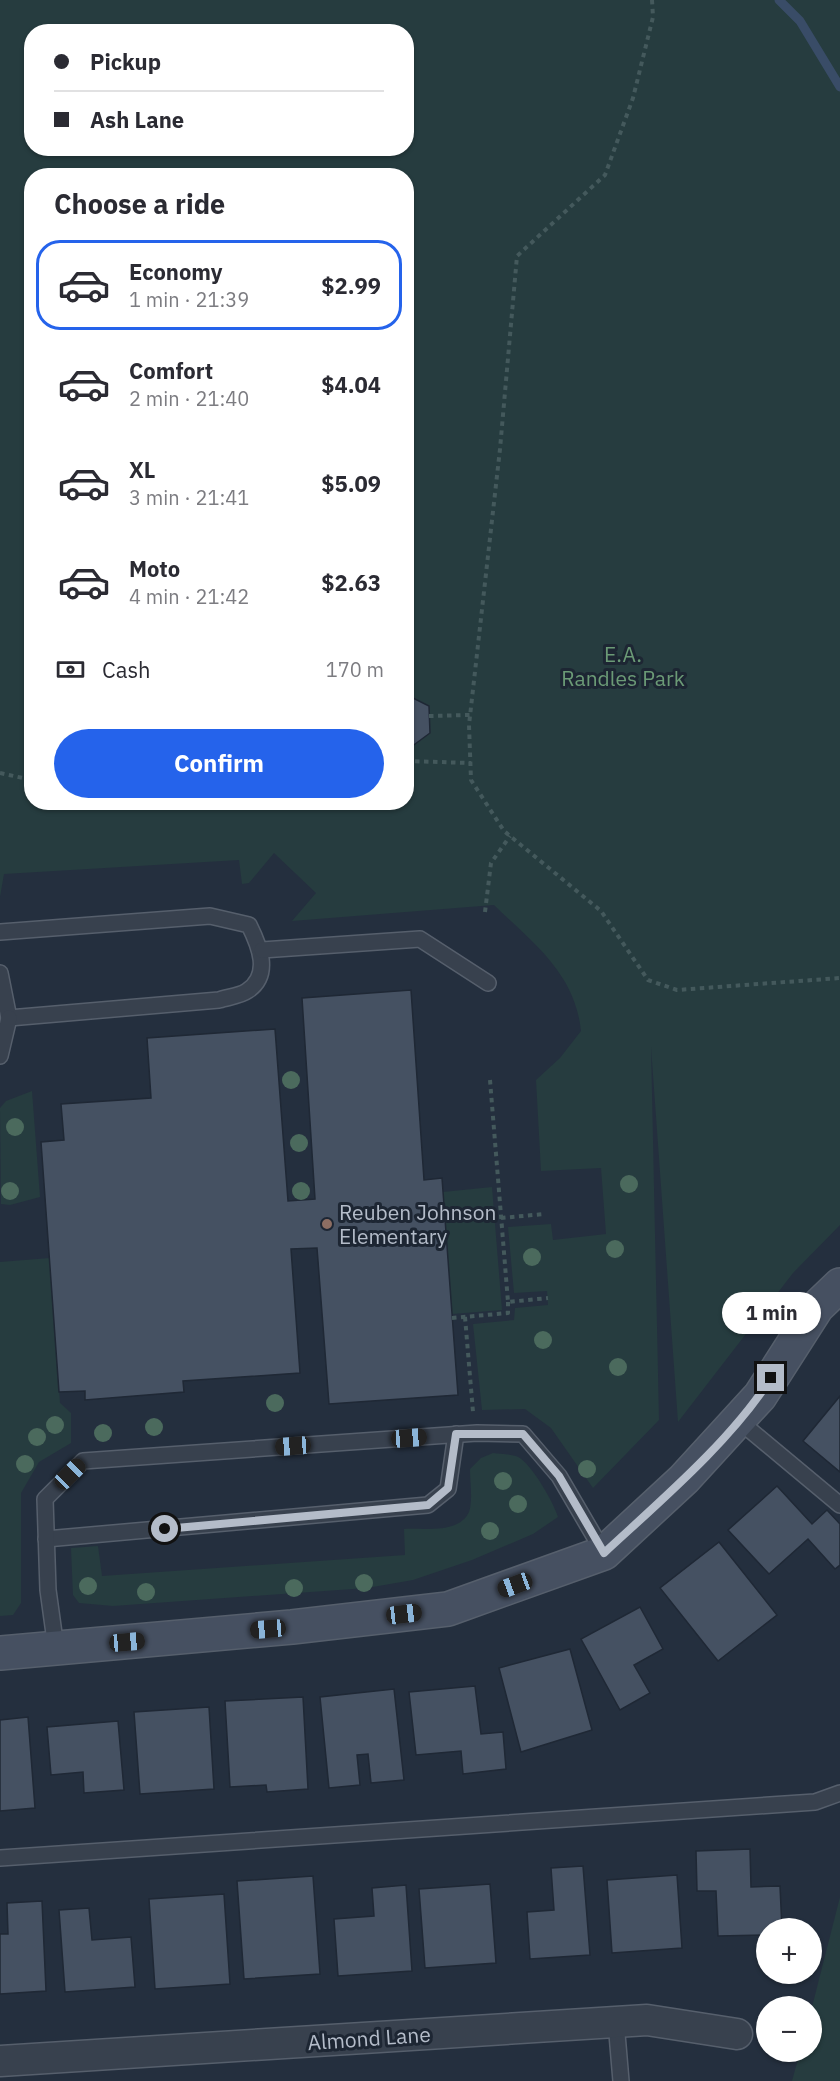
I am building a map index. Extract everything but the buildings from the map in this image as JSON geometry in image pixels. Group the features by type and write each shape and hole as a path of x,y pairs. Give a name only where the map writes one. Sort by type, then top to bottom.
{"street":[{"path":"0,1653 292,1627 448,1609 604,1553 684,1479 760,1396 817,1307 840,1285"},
{"name":"Almond Lane","path":"0,2061 647,2020 737,2034"}],"lane":[{"path":"0,932 210,916 249,925 262,950 260,974 248,990 219,1000 9,1018"},
{"path":"262,950 420,939 488,983"},
{"path":"0,973 9,1018 0,1056"},
{"path":"738,1420 840,1505"},
{"path":"57,1648 48,1590 45,1499 83,1461 456,1434 523,1434 559,1476 604,1553"},
{"path":"46,1539 428,1505 448,1488 456,1434"},
{"path":"0,1858 806,1803 827,1800 840,1792"},
{"path":"616,2022 621,2081"}],"path":[{"path":"652,0 653,16 633,98 605,175 517,255 500,449 470,715 471,780 504,831 601,911 648,980 678,990 840,978"},
{"path":"429,716 470,715"},
{"path":"414,761 471,763"},
{"path":"0,773 24,778"},
{"path":"485,912 491,863 510,836"},
{"path":"452,1318 508,1313 490,1080"},
{"path":"501,1218 544,1214"},
{"path":"508,1302 548,1298"},
{"path":"465,1317 473,1420"}],"green space":[{"name":"E.A. Randles Park","path":"0,0 840,0 840,1225 793,1273 678,1422 651,1047 659,1420 593,1488 551,1428 525,1409 482,1410 473,1324 514,1320 515,1308 548,1305 547,1291 514,1293 508,1227 551,1224 553,1240 606,1234 601,1168 541,1171 536,1080 560,1058 581,1031 577,1010 570,992 550,960 494,905 292,921 316,893 274,853 249,883 242,884 239,860 4,874 0,897"},
{"path":"32,1091 40,1197 10,1205 1,1204 0,1108 6,1101"},
{"path":"492,1187 502,1310 452,1314 443,1192"},
{"path":"50,1258 60,1403 71,1413 71,1443 39,1462 21,1493 21,1603 13,1615 0,1616 0,1262"},
{"path":"493,1453 515,1456 523,1461 541,1484 558,1517 533,1534 472,1560 413,1580 367,1588 113,1606 79,1603 73,1595 71,1548 98,1546 102,1576 405,1555 404,1529 449,1527 464,1519 469,1512 471,1502 470,1469 481,1458"},
{"path":"840,1897 840,2081 792,2081 797,2062 822,2062 822,1996 815,1996 818,1984 822,1984 822,1968"}],"waterway":[{"path":"779,0 800,21 840,87"}],"place":[{"name":"Reuben Johnson Elementary","path":"327,1224"}],"route":[{"path":"165,1529 428,1505 448,1488 456,1434 523,1434 559,1476 604,1553 684,1479 760,1396 771,1378"}]}
